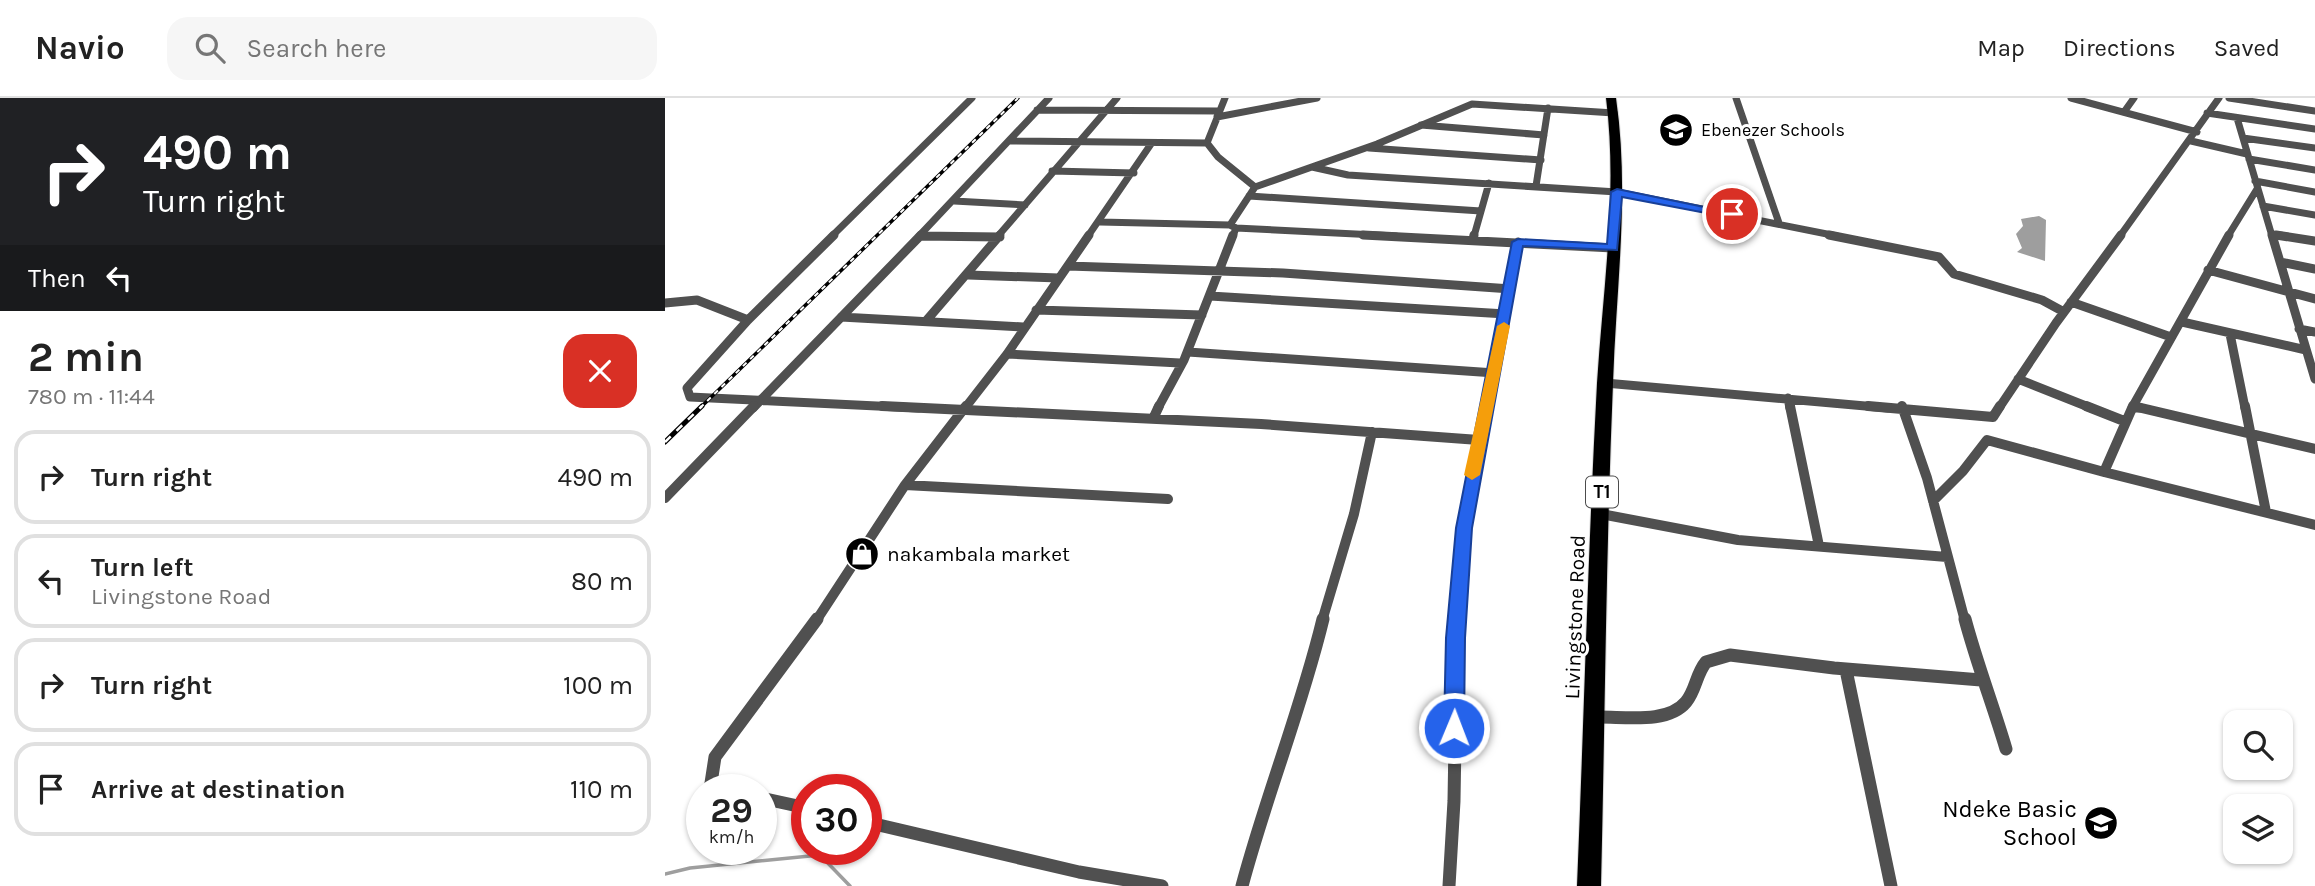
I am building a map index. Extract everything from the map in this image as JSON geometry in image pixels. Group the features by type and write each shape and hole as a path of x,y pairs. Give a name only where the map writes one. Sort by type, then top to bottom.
{"highway":[{"name":"Livingstone Road","path":"1589,886 1605,383 1617,192 1613,105"}],"street":[{"path":"972,98 748,320 687,392 693,398 1153,419 1479,440"},
{"path":"665,498 763,400 1049,98"},
{"path":"926,321 1117,98"},
{"path":"1207,143 1225,98"},
{"path":"1037,110 1217,114 1317,98"},
{"path":"1736,98 1779,223"},
{"path":"2071,98 2197,132"},
{"path":"2125,112 2134,98"},
{"path":"1933,501 1963,471 1987,440 1993,417 2018,379 2071,302 2191,141 2219,98"},
{"path":"2229,98 2315,111"},
{"path":"1153,419 1188,352 1220,271 1233,227 1255,187 1364,148 1472,104 1548,108 1613,105"},
{"path":"1536,186 1548,108"},
{"path":"2207,113 2315,129"},
{"path":"2237,118 2315,379"},
{"path":"1421,125 1544,135"},
{"path":"2243,138 2315,148"},
{"path":"1011,141 1076,144 1207,143"},
{"path":"2191,141 2248,157 2315,170"},
{"path":"1207,143 1218,157 1255,187"},
{"path":"712,774 715,757 824,610 905,485 1007,354 1023,327 1134,173 1151,144"},
{"path":"1364,148 1541,160"},
{"path":"1311,167 1348,175 1617,192 1779,223 1939,257 1954,274 2042,300 2064,312"},
{"path":"1052,171 1134,173"},
{"path":"1473,240 1489,183"},
{"path":"2256,185 2315,191"},
{"path":"2104,472 2124,421 2182,322 2256,185"},
{"path":"1249,197 1481,211"},
{"path":"954,201 1025,205"},
{"path":"2263,206 2315,215"},
{"path":"1100,222 1613,248"},
{"path":"2271,234 2315,241"},
{"path":"920,236 1000,237"},
{"path":"1449,886 1461,549 1479,440 1495,373 1518,242"},
{"path":"2280,262 2315,269"},
{"path":"1067,266 1220,271 1511,289"},
{"path":"2208,271 2315,299"},
{"path":"968,275 1059,278"},
{"path":"1210,296 1506,314"},
{"path":"665,303 680,298 701,300 722,306 748,320"},
{"path":"2071,302 2171,337"},
{"path":"1036,310 1202,315"},
{"path":"841,317 1023,327"},
{"path":"2182,322 2306,350"},
{"path":"2299,329 2315,332"},
{"path":"2230,334 2266,512"},
{"path":"1188,352 1495,373"},
{"path":"1007,354 1180,363"},
{"path":"2018,379 2124,421"},
{"path":"1605,383 1993,417"},
{"path":"1788,398 1819,546"},
{"path":"2133,406 2315,449"},
{"path":"1902,407 1933,501 1981,680 1991,698 2006,749"},
{"path":"1241,886 1260,819 1310,673 1354,514 1372,432"},
{"path":"1987,440 2315,524"},
{"path":"905,485 1168,499"},
{"path":"1601,514 1704,535 1947,557"},
{"path":"1595,717 1649,715 1677,710 1689,697 1702,664 1715,656 1730,655 1846,670 1981,680"},
{"path":"1846,670 1891,886"},
{"path":"882,826 1079,872 1162,886"}],"shaded area":[{"path":"2039,216 2046,220 2045,261 2017,252 2022,248 2016,234 2023,226 2021,219"}],"waterway":[{"path":"665,874 690,868 820,855 850,886"}],"railway":[{"path":"700,408 1018,98"},
{"path":"665,442 702,406"}],"slow traffic":[{"path":"1472,475 1504,326"}],"place":[{"name":"Ebenezer Schools","path":"1676,130"},
{"name":"nakambala market","path":"862,554"},
{"name":"Ndeke Basic School","path":"2101,823"}],"route":[{"path":"1454,728 1461,549 1469,488 1495,373 1518,242 1613,248 1617,192 1732,214"}]}
